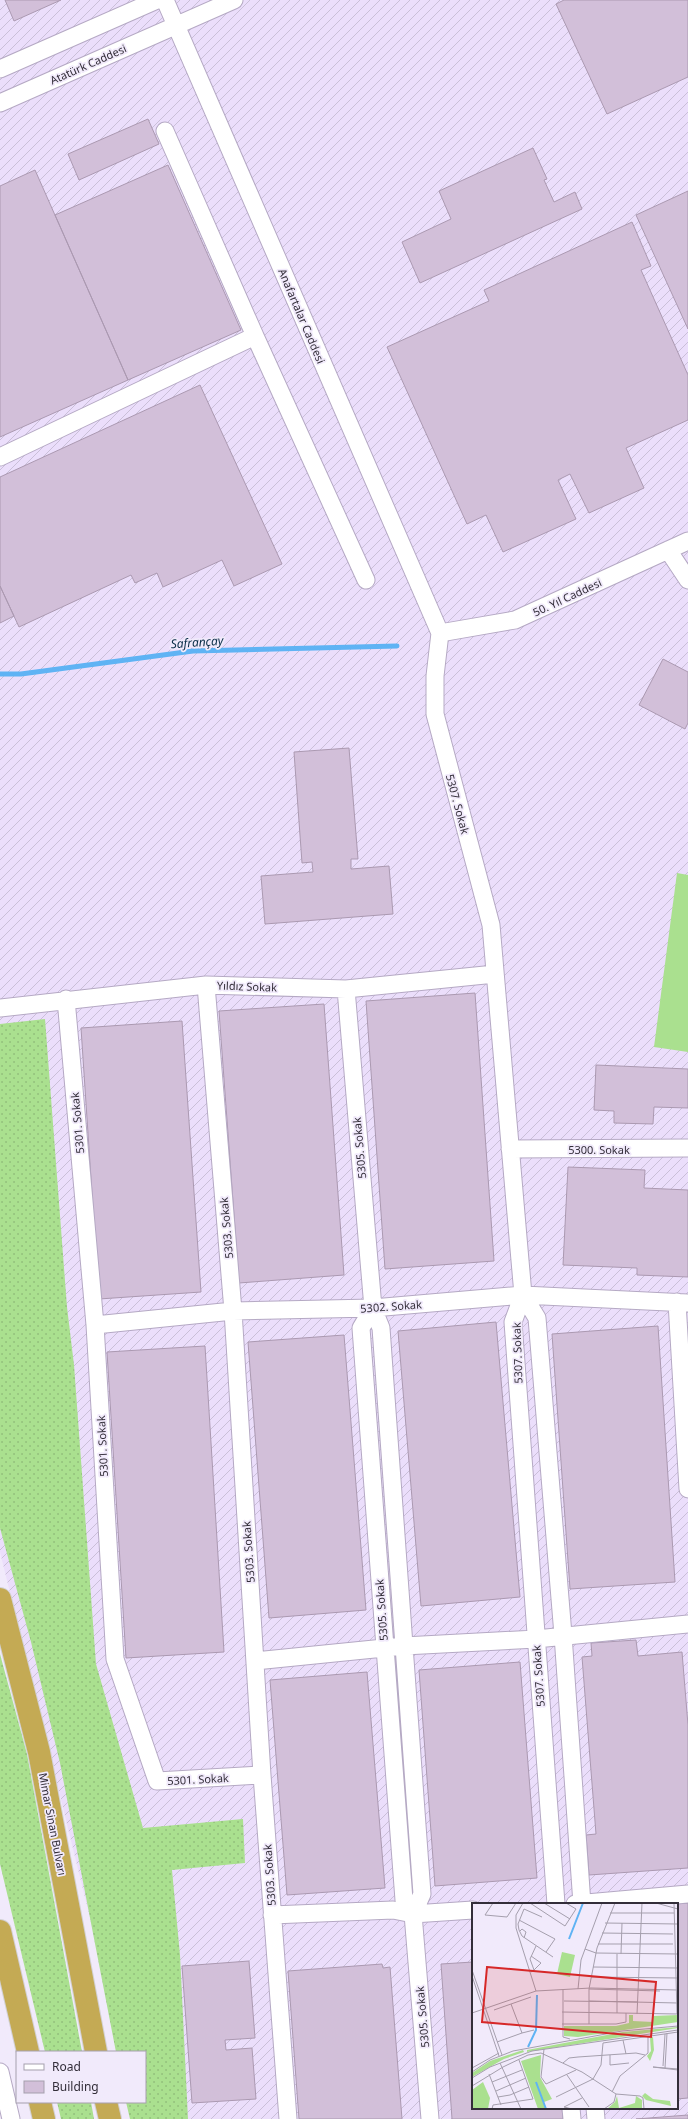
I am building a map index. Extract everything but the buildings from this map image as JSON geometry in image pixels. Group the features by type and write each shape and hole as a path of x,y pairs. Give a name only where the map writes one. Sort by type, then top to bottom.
{"highway":[{"name":"Mimar Sinan Bulvarı","path":"0,1599 39,1752 96,2051"},
{"path":"0,1931 28,2051"},
{"path":"40,2103 44,2119"},
{"path":"106,2103 110,2119"}],"street":[{"path":"0,69 157,0"},
{"name":"Anafartalar Caddesi","path":"165,0 440,633"},
{"name":"Atatürk Caddesi","path":"0,103 234,0"},
{"path":"165,131 255,336 366,580"},
{"path":"0,457 255,336"},
{"name":"50. Yıl Caddesi","path":"440,633 515,620 688,541"},
{"path":"668,550 688,580"},
{"name":"5307. Sokak","path":"440,633 435,676 436,714 491,925 523,1295 513,1322 556,1903"},
{"name":"Yıldız Sokak","path":"0,1008 66,999 206,985 346,988 495,974"},
{"name":"5303. Sokak","path":"206,985 233,1311 262,1775 288,2119"},
{"name":"5305. Sokak","path":"346,988 373,1308 381,1328 422,1894 413,1914"},
{"name":"5301. Sokak","path":"66,999 95,1324 115,1659 157,1782 262,1775"},
{"name":"5300. Sokak","path":"510,1149 688,1148"},
{"name":"5307. Sokak","path":"523,1295 537,1318 563,1635 582,1903"},
{"name":"5302. Sokak","path":"95,1324 233,1311 373,1308 523,1295 683,1303"},
{"path":"683,1303 688,1489"},
{"name":"5305. Sokak","path":"373,1308 361,1328 404,1900 413,1914 430,2119"},
{"path":"255,1661 404,1646 536,1639 563,1635 688,1624"},
{"path":"593,1903 688,1894"},
{"path":"272,1915 393,1910 413,1914 472,1910"},
{"path":"0,2075 12,2119"},
{"path":"595,2109 596,2119"}],"shaded area":[{"path":"0,0 688,0 688,2119 139,2119 145,2103 146,2103 146,2051 123,2051 0,1552"}],"green space":[{"path":"677,873 688,875 688,1052 654,1047"},
{"path":"45,1019 67,1307 74,1365 96,1664 143,1828 243,1819 245,1863 172,1870 180,1955 188,2119 130,2119 126,2103 146,2103 146,2051 116,2051 60,1763 31,1642 0,1528 0,1024"},
{"path":"0,1654 27,1754 82,2051 45,2051 0,1864"},
{"path":"57,2103 91,2103 94,2119 61,2119"}],"waterway":[{"name":"Safrançay","path":"0,674 21,674 193,651 397,646"}]}
